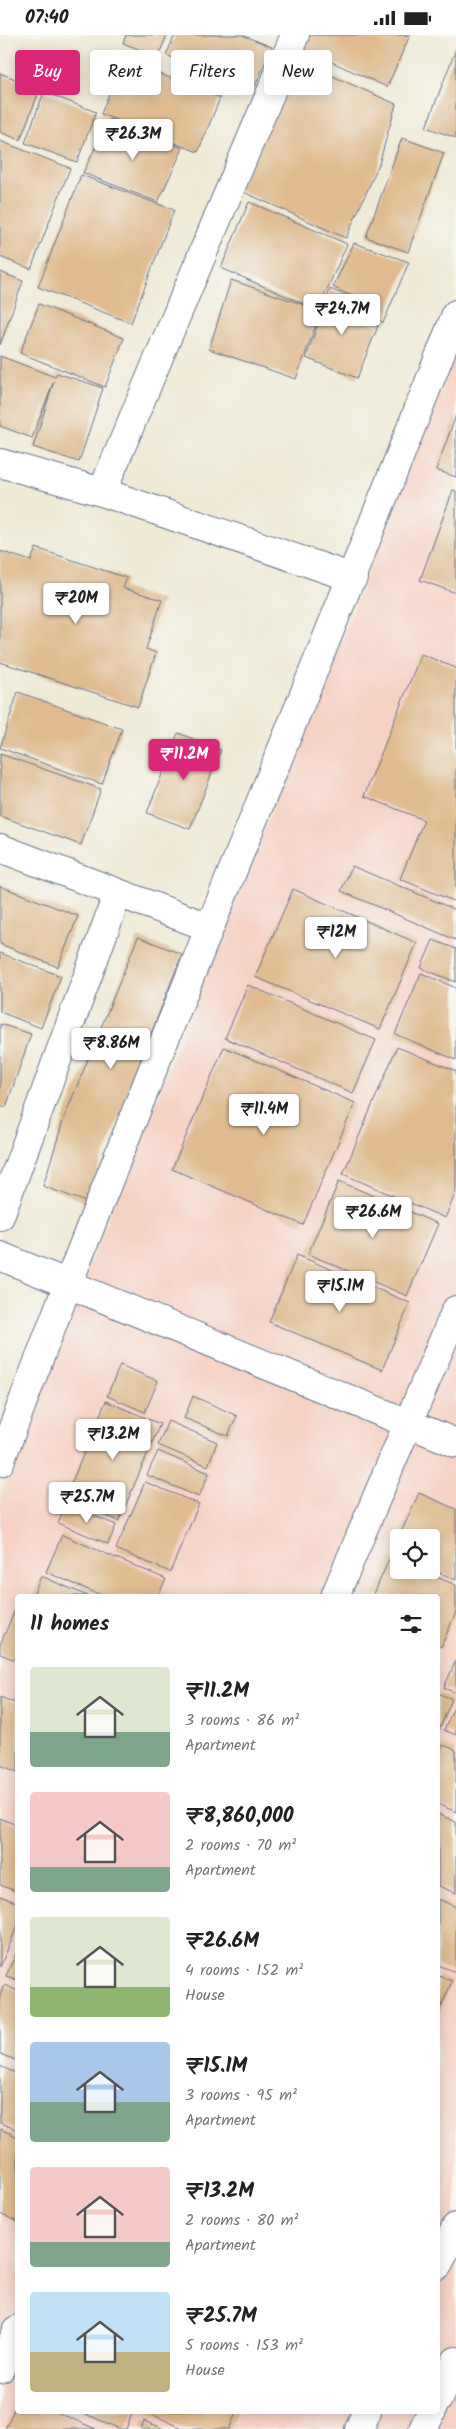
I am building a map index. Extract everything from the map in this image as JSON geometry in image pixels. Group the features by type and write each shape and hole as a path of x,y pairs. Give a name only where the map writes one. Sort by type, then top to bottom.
{"street":[{"path":"102,492 295,35"},
{"path":"0,1462 67,1283 208,927 353,578 456,314"},
{"path":"0,463 102,492 353,578"},
{"path":"0,848 208,927"},
{"path":"0,1216 118,893"},
{"path":"0,1256 409,1422 456,1443"},
{"path":"336,1594 456,1310"},
{"path":"440,2261 456,2227"},
{"path":"0,2369 15,2336"},
{"path":"440,2395 456,2361"},
{"path":"359,2429 366,2414"},
{"path":"423,2429 430,2414"}],"shaded area":[{"path":"456,353 456,2429 0,2429 0,1497 56,1348"}],"building":[{"path":"126,35 167,35 161,50 140,50 123,43"},
{"path":"175,35 242,35 272,47 271,50 264,50 264,66 254,89 254,50 171,50 171,57 166,55"},
{"path":"309,35 410,35 387,87 332,62 332,50 303,49"},
{"path":"456,49 456,138 426,127"},
{"path":"0,73 15,79 15,95 38,95 20,140 0,132"},
{"path":"161,74 171,78 171,95 213,95 220,98 198,152 101,114 109,95 161,95"},
{"path":"332,76 396,104 379,164 346,238 237,189 278,95 332,95"},
{"path":"43,95 52,95 96,112 77,162 25,143"},
{"path":"109,119 183,148 158,202 83,173"},
{"path":"402,138 444,153 408,252 366,237"},
{"path":"0,141 70,168 31,269 0,257"},
{"path":"81,175 174,210 131,323 38,287"},
{"path":"249,202 347,244 318,310 321,311 296,379 209,349 231,280 316,309 221,268"},
{"path":"354,243 409,262 383,323 361,301 333,287"},
{"path":"0,272 23,281 0,345"},
{"path":"330,289 362,302 358,319 378,326 357,378 306,358"},
{"path":"39,304 124,338 105,387 20,353"},
{"path":"0,356 55,377 57,373 103,388 79,462 33,447 54,381 32,438 0,426"},
{"path":"456,415 456,477 436,470"},
{"path":"453,490 456,491 456,593 420,580"},
{"path":"36,548 127,578 123,588 162,600 146,649 156,653 138,707 0,662 0,551 31,561"},
{"path":"421,654 456,668 456,902 400,879 424,820 364,796"},
{"path":"18,692 122,729 102,784 0,748"},
{"path":"178,733 221,750 190,829 147,813"},
{"path":"0,754 101,789 81,845 0,816"},
{"path":"352,866 456,910 456,940 341,891"},
{"path":"0,886 78,916 58,967 0,944"},
{"path":"293,889 417,943 380,1029 255,977"},
{"path":"138,937 182,954 86,1202 43,1186 64,1118"},
{"path":"433,940 456,949 456,982 421,968"},
{"path":"0,953 61,976 41,1028 0,1012"},
{"path":"421,973 456,988 456,1060 395,1034"},
{"path":"248,985 376,1040 353,1093 225,1038"},
{"path":"0,1024 31,1034 6,1107 0,1105"},
{"path":"224,1047 355,1103 303,1225 172,1169"},
{"path":"397,1047 456,1071 456,1192 445,1218 343,1174"},
{"path":"339,1181 438,1224 407,1296 308,1254"},
{"path":"297,1255 410,1303 382,1370 269,1322"},
{"path":"120,1365 158,1381 145,1412 107,1396"},
{"path":"193,1396 237,1416 228,1436 184,1418"},
{"path":"106,1401 160,1424 119,1521 65,1498"},
{"path":"168,1421 217,1442 208,1466 158,1445"},
{"path":"158,1451 209,1473 199,1497 147,1475"},
{"path":"145,1482 199,1504 170,1572 116,1549"},
{"path":"419,1493 456,1509 456,1580 440,1573 440,1529 403,1529"},
{"path":"66,1504 116,1525 108,1544 58,1523"},
{"path":"62,1535 166,1579 159,1594 98,1594 46,1572"},
{"path":"390,1557 390,1579 440,1578 456,1585 456,1612 441,1647 440,1594 374,1594"},
{"path":"41,1576 83,1594 34,1594"},
{"path":"15,1610 15,1660 0,1654 0,1645"},
{"path":"456,1660 456,1693 444,1688"},
{"path":"440,1694 452,1699 440,1728"},
{"path":"0,1697 15,1703 15,1771 0,1765"},
{"path":"456,1703 456,1735 444,1730"},
{"path":"443,1745 456,1750 456,1812 440,1805 440,1752"},
{"path":"440,1815 456,1822 456,1893 440,1887"},
{"path":"0,1818 15,1825 15,1891 0,1885"},
{"path":"0,1896 15,1902 15,1932 0,1967"},
{"path":"440,1900 456,1907 456,1972 440,1966"},
{"path":"15,1956 15,1979 6,1976"},
{"path":"440,1977 452,1981 440,2009"},
{"path":"4,1985 15,1990 15,2060 0,2054 0,1996"},
{"path":"0,2066 15,2073 15,2129 0,2123"},
{"path":"0,2129 15,2136 15,2221 0,2214"},
{"path":"15,2407 15,2414 61,2414 96,2429 5,2429"},
{"path":"86,2414 132,2414 126,2429 120,2429"},
{"path":"151,2414 236,2414 229,2429 185,2429"},
{"path":"144,2421 164,2429 141,2429"}]}
